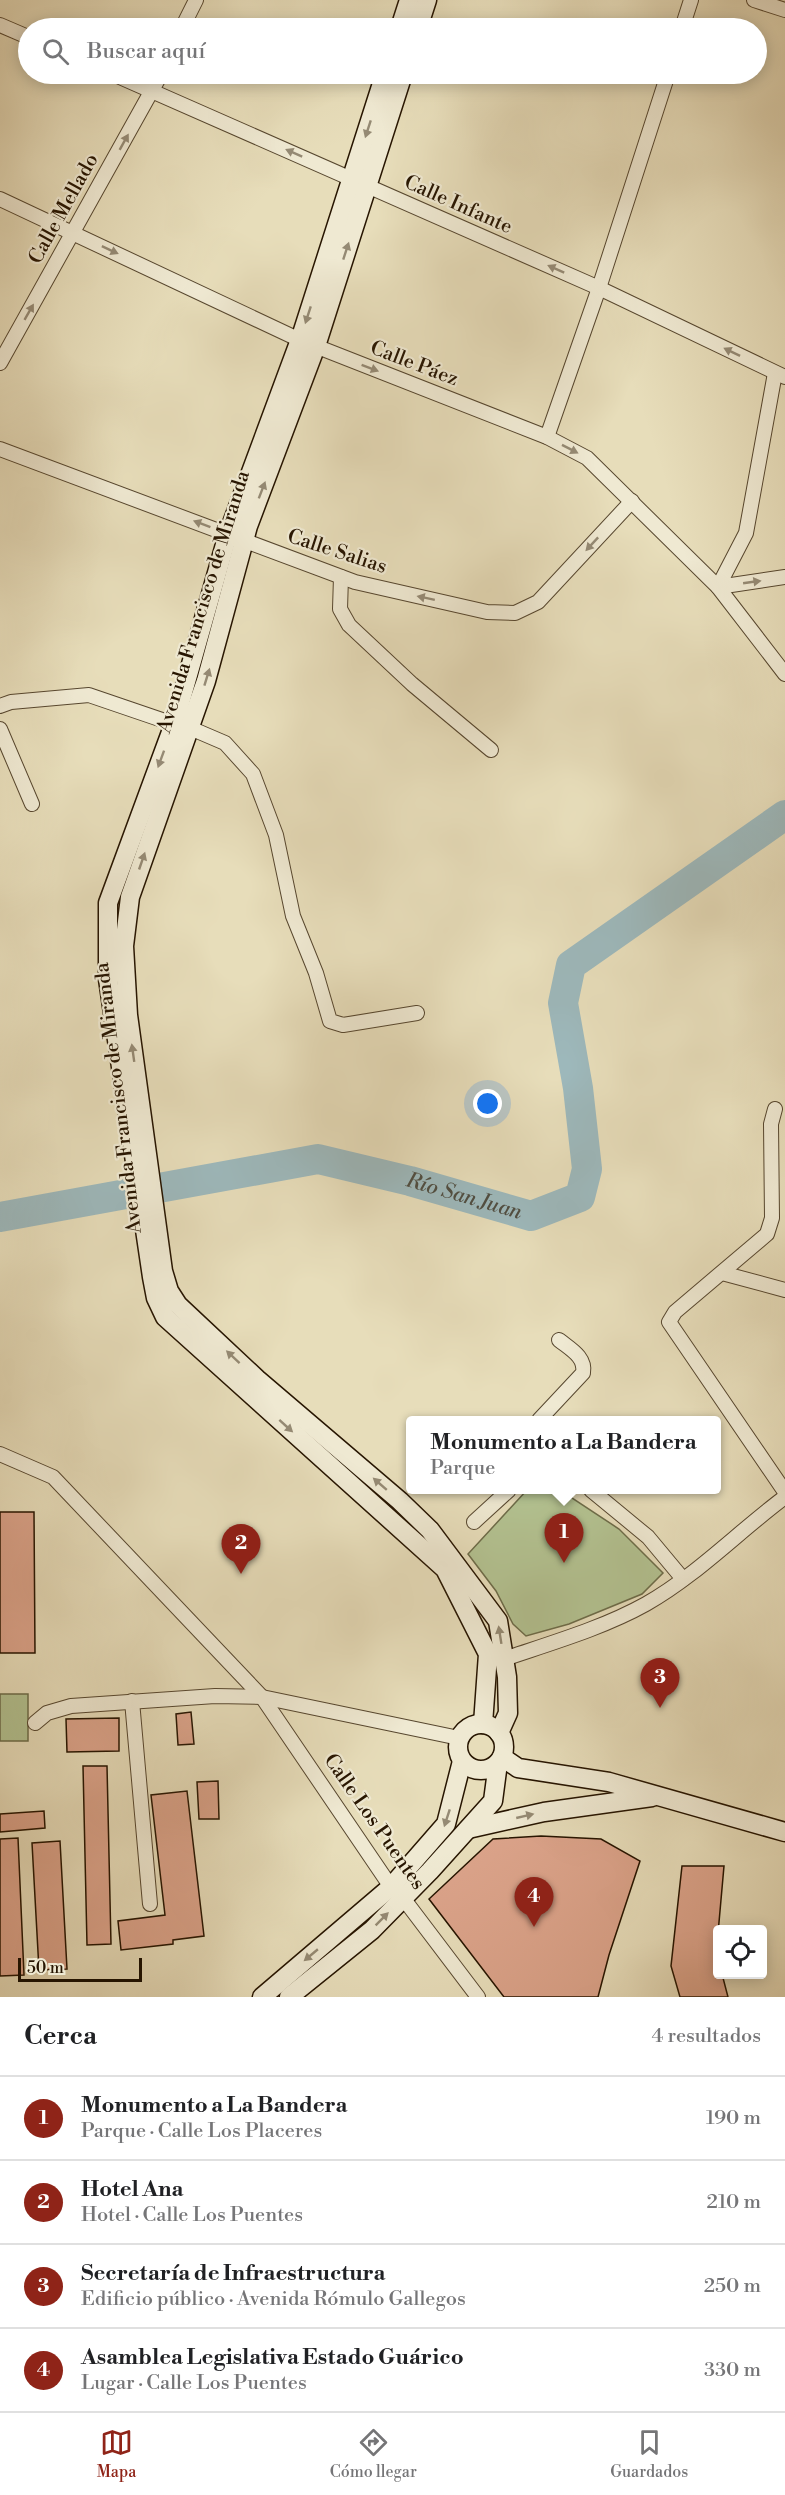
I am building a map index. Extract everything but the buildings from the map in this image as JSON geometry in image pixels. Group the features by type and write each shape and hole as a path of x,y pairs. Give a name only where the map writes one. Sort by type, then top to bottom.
{"main road":[{"path":"403,18 409,0"},
{"path":"421,18 427,0"},
{"name":"Avenida Francisco de Miranda","path":"383,84 359,182 308,343 236,538 182,726 108,903 108,979 135,1114 158,1274 156,1298 165,1317 445,1569 488,1653 483,1724"},
{"name":"Avenida Francisco de Miranda","path":"359,182 399,84"},
{"name":"Avenida Francisco de Miranda","path":"158,1274 178,1305 256,1378 400,1501 430,1530 498,1621 504,1659 508,1713 499,1733"},
{"path":"261,1997 397,1893 468,1829 493,1801 504,1749 499,1733 495,1728 483,1724 468,1727 459,1738 458,1754 462,1761 468,1767 483,1771 500,1760"},
{"path":"500,1760 518,1768 609,1782 785,1832"},
{"path":"290,1997 372,1930 446,1824 462,1761"},
{"path":"468,1829 544,1812 660,1796"}],"street":[{"path":"187,18 196,0"},
{"path":"685,18 691,0"},
{"path":"754,0 785,10"},
{"path":"0,25 18,33"},
{"name":"Calle Infante","path":"138,84 599,288 780,375"},
{"name":"Calle Mellado","path":"0,363 156,84"},
{"path":"547,437 599,288 665,84"},
{"name":"Calle Páez","path":"0,199 308,343 547,437 587,458 718,586 785,674"},
{"path":"718,586 746,533 780,375"},
{"name":"Calle Salias","path":"0,448 355,582 487,612 515,613 538,602 632,501"},
{"path":"341,577 340,609 349,625 412,684 491,750"},
{"path":"718,586 785,577"},
{"path":"0,706 11,702 89,695 225,743 253,774 276,835 292,916 316,973 330,1021 343,1025 417,1013"},
{"path":"0,729 32,804"},
{"path":"775,1109 771,1124 772,1218 767,1234 675,1312 669,1322 785,1492"},
{"path":"722,1273 785,1290"},
{"path":"543,1416 583,1373 585,1365 582,1359 559,1340"},
{"name":"Calle Los Puentes","path":"0,1454 53,1477 262,1697 397,1893 478,1997"},
{"path":"474,1522 505,1494"},
{"path":"596,1494 648,1537 683,1579"},
{"path":"504,1659 576,1634 645,1604 683,1579 785,1497"},
{"path":"35,1723 47,1713 71,1706 215,1696 262,1697 459,1738"},
{"path":"132,1701 150,1904"}],"green space":[{"path":"523,1494 566,1494 619,1529 663,1573 642,1594 569,1624 526,1636 513,1624 496,1591 468,1554"},
{"path":"0,1694 28,1694 28,1741 0,1741"}],"waterway":[{"name":"Río San Juan","path":"0,1217 318,1159 410,1181 531,1216 580,1197 587,1169 578,1088 563,1003 571,965 785,815"}],"place":[{"name":"Monumento a La Bandera","path":"564,1563"},
{"name":"Hotel Ana","path":"241,1574"},
{"name":"Secretaría de Infraestructura","path":"660,1708"},
{"name":"Asamblea Legislativa Estado Guárico","path":"534,1927"}]}
